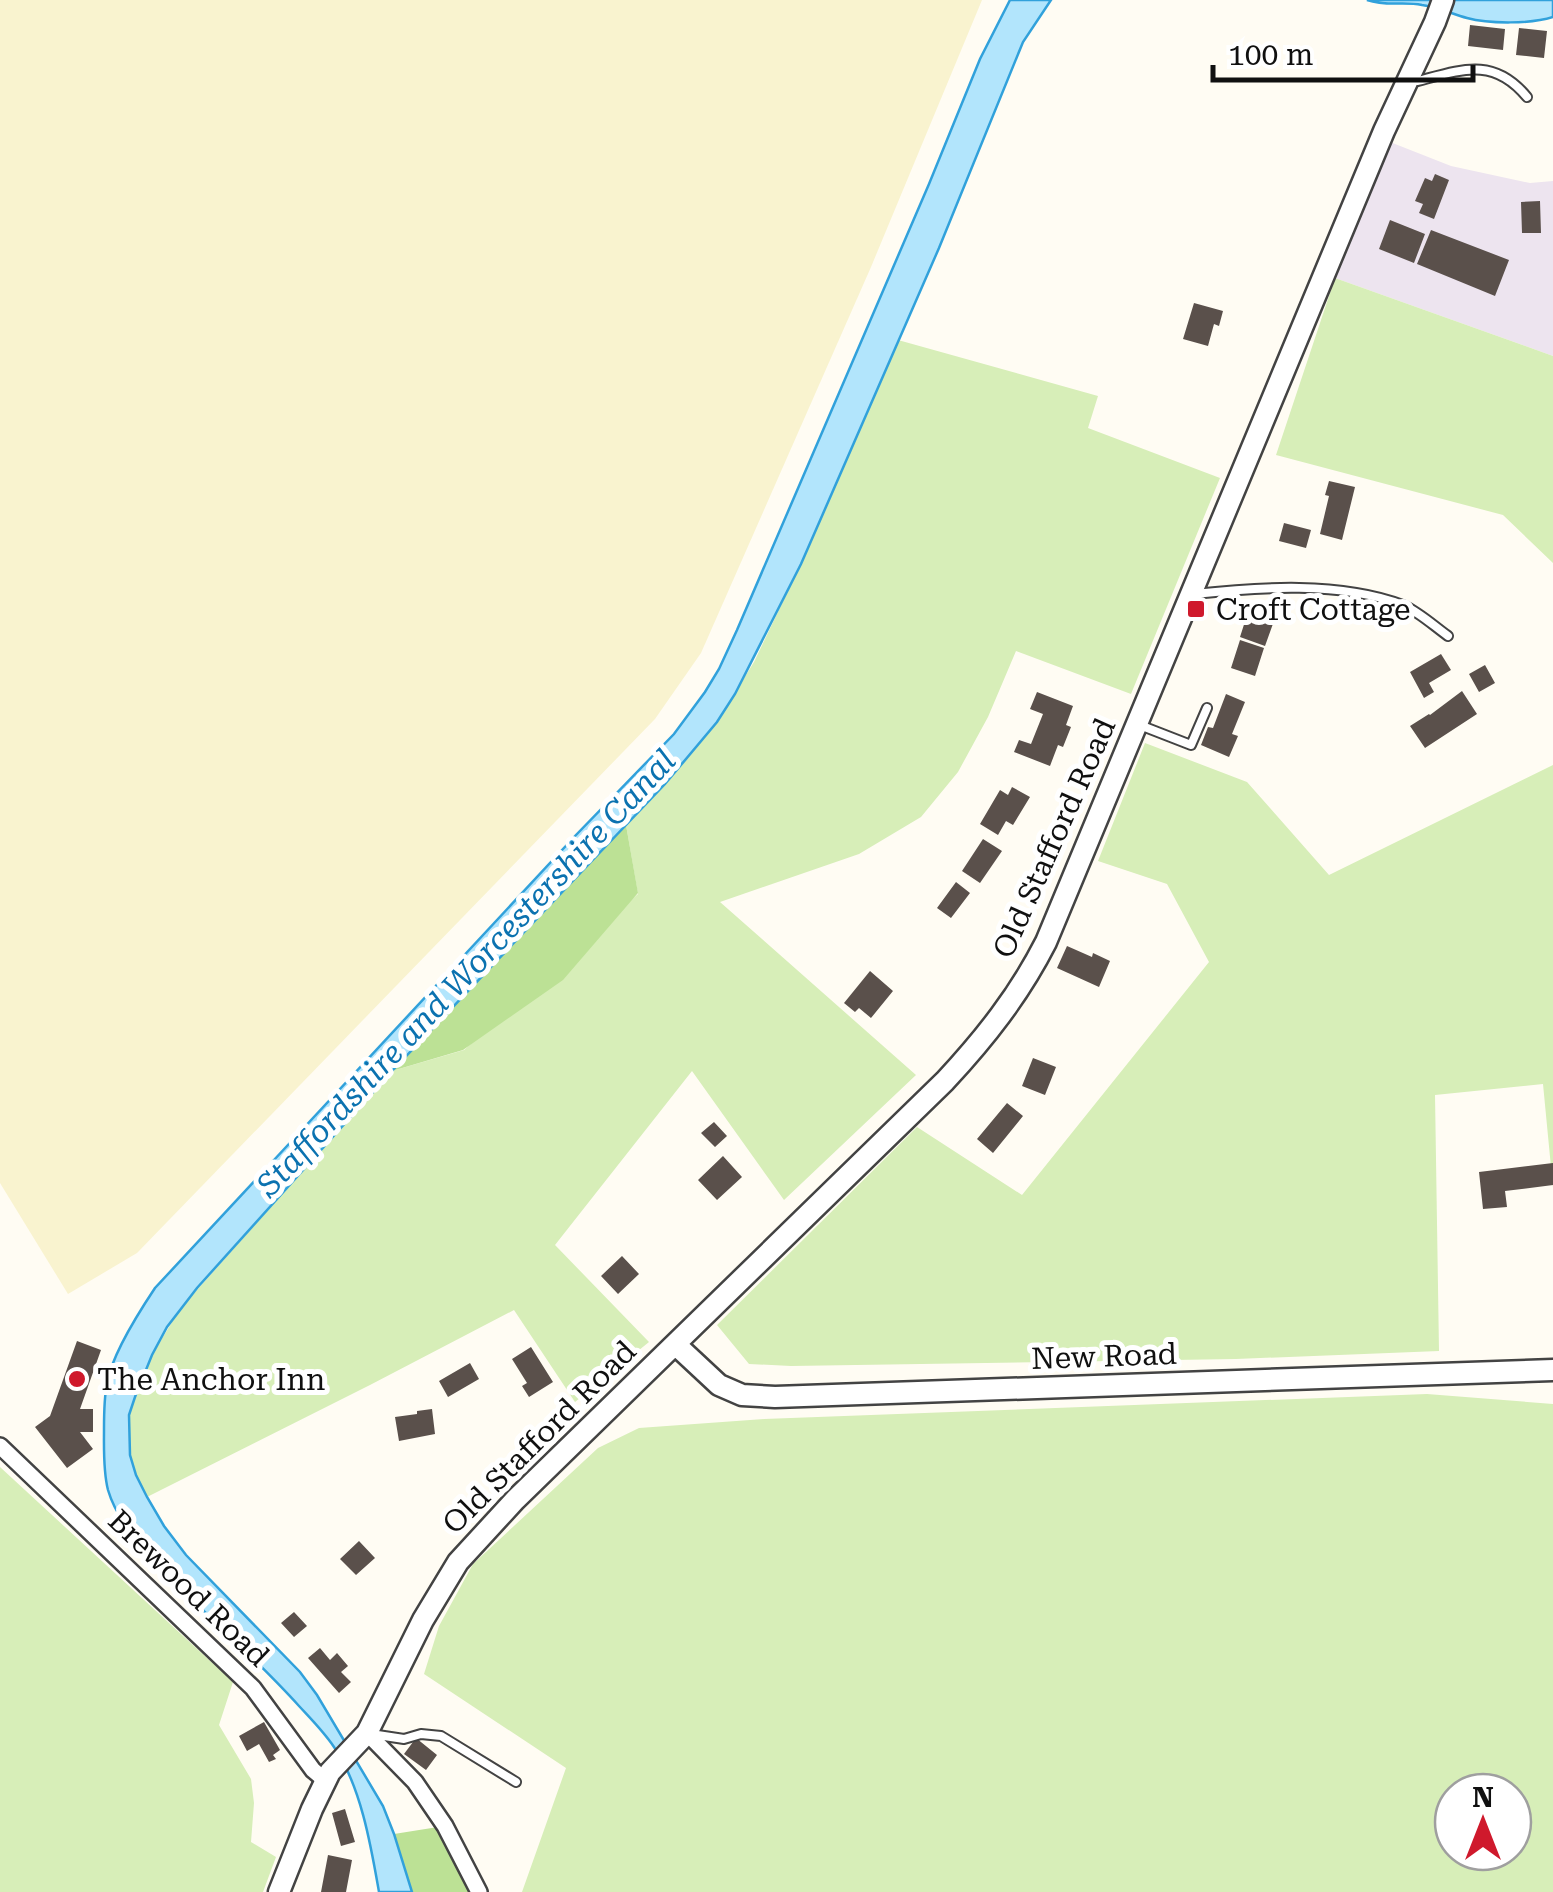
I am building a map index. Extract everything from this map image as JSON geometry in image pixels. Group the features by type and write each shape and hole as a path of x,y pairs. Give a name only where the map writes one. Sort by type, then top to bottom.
{"street":[{"name":"Old Stafford Road","path":"328,1776 362,1738 458,1562 515,1500 945,1081 982,1041 1030,974 1384,130 1443,0"},
{"name":"New Road","path":"675,1344 719,1385 742,1395 774,1397 1553,1370"},
{"name":"Brewood Road","path":"0,1446 253,1688 302,1756 328,1776"},
{"path":"362,1738 415,1782 446,1826 479,1892"},
{"path":"279,1892 328,1776"}],"lane":[{"path":"1408,79 1418,81 1470,68 1481,69 1514,82 1527,98"},
{"path":"1190,594 1310,588 1374,597 1406,606 1448,636"},
{"path":"1137,724 1191,745 1207,708"},
{"path":"362,1738 441,1736 516,1782"}],"shaded area":[{"path":"0,0 982,0 871,267 701,653 655,719 137,1253 68,1294 0,1183"},
{"path":"1390,142 1451,166 1530,183 1553,181 1553,356 1335,278"}],"green space":[{"path":"1335,278 1553,356 1553,563 1503,515 1276,455"},
{"path":"898,340 1098,396 1088,428 1220,478 1131,694 1016,651 988,717 958,772 921,817 859,854 720,902 916,1075 784,1200 692,1071 555,1245 649,1342 575,1402 514,1310 147,1497 130,1455 129,1415 152,1355 180,1309 392,1071 464,1050 638,894 626,825 717,722 754,662"},
{"path":"1145,743 1247,782 1329,875 1553,765 1553,1188 1543,1084 1435,1095 1439,1351 1236,1359 749,1364 717,1325 917,1127 1022,1195 1209,962 1167,884 1098,861"},
{"path":"626,825 638,893 563,980 463,1050 392,1071"},
{"path":"1427,1394 1553,1404 1553,1892 522,1892 566,1768 424,1674 439,1626 473,1564 598,1448 639,1428 764,1419"},
{"path":"0,1467 233,1682 219,1725 251,1779 251,1842 276,1857 263,1892 0,1892"},
{"path":"438,1827 469,1892 412,1892 394,1834"}],"water":[{"name":"Staffordshire and Worcestershire Canal","path":"1010,0 1051,0 1023,42 939,248 801,564 735,694 665,784 392,1071 197,1288 167,1327 135,1397 129,1415 130,1455 136,1475 164,1526 186,1555 300,1672 383,1806 412,1892 379,1892 358,1798 334,1747 271,1677 152,1559 113,1504 104,1460 105,1400 114,1360 155,1288 674,734 705,692 737,630 980,59"},
{"path":"1367,0 1553,0 1553,17 1522,22 1487,21 1428,6"}],"building":[{"path":"1470,25 1505,29 1503,50 1468,46"},
{"path":"1519,28 1547,31 1544,58 1516,55"},
{"path":"1435,174 1449,180 1434,219 1419,213 1423,204 1415,201 1425,178 1432,181"},
{"path":"1540,201 1541,233 1522,233 1521,202"},
{"path":"1390,220 1425,234 1414,263 1379,249"},
{"path":"1431,230 1509,260 1495,296 1417,264"},
{"path":"1194,303 1223,311 1219,326 1214,324 1208,346 1183,339"},
{"path":"1329,481 1355,487 1342,540 1320,534"},
{"path":"1284,523 1311,530 1306,548 1279,541"},
{"path":"1248,612 1274,621 1265,646 1240,637"},
{"path":"1240,640 1264,648 1255,676 1231,668"},
{"path":"1441,654 1451,670 1429,683 1434,692 1424,698 1410,672"},
{"path":"1485,665 1495,683 1479,692 1469,674"},
{"path":"1462,691 1477,714 1425,748 1410,726"},
{"path":"1037,692 1073,706 1066,725 1071,727 1050,766 1014,752 1019,740 1031,744 1043,714 1030,709"},
{"path":"1226,694 1245,702 1232,734 1238,736 1229,757 1201,745 1208,727 1213,728"},
{"path":"1012,787 1030,797 1013,825 1006,821 998,835 980,824 1000,790 1008,795"},
{"path":"983,839 1002,851 980,883 962,871"},
{"path":"956,882 970,893 951,918 937,908"},
{"path":"1067,946 1110,961 1099,987 1057,968"},
{"path":"870,971 893,991 871,1018 844,1003"},
{"path":"1033,1058 1056,1067 1045,1095 1022,1086"},
{"path":"1007,1103 1023,1116 993,1153 977,1139"},
{"path":"714,1122 727,1136 715,1147 701,1133"},
{"path":"723,1156 742,1177 717,1200 698,1180"},
{"path":"1553,1163 1553,1185 1505,1191 1507,1207 1483,1209 1479,1172"},
{"path":"622,1256 639,1274 618,1294 601,1276"},
{"name":"The Anchor Inn","path":"77,1341 101,1350 80,1409 93,1409 93,1432 80,1432 93,1449 67,1468 35,1427 50,1416"},
{"path":"531,1347 553,1382 529,1397 522,1386 527,1383 512,1359"},
{"path":"470,1363 479,1379 448,1397 439,1381"},
{"path":"432,1409 435,1434 399,1441 395,1417"},
{"path":"359,1541 375,1558 356,1575 340,1559"},
{"path":"294,1612 307,1626 294,1637 281,1623"},
{"path":"320,1648 330,1660 337,1653 348,1666 341,1672 351,1682 339,1693 308,1658"},
{"path":"264,1722 280,1750 273,1755 276,1759 269,1762 259,1744 247,1751 239,1736"},
{"path":"416,1738 437,1755 426,1770 404,1754"},
{"path":"345,1809 355,1842 341,1846 332,1813"},
{"path":"328,1855 352,1860 346,1892 321,1892"}],"place":[{"name":"Croft Cottage","path":"1196,609"},
{"name":"The Anchor Inn","path":"77,1379"}]}
